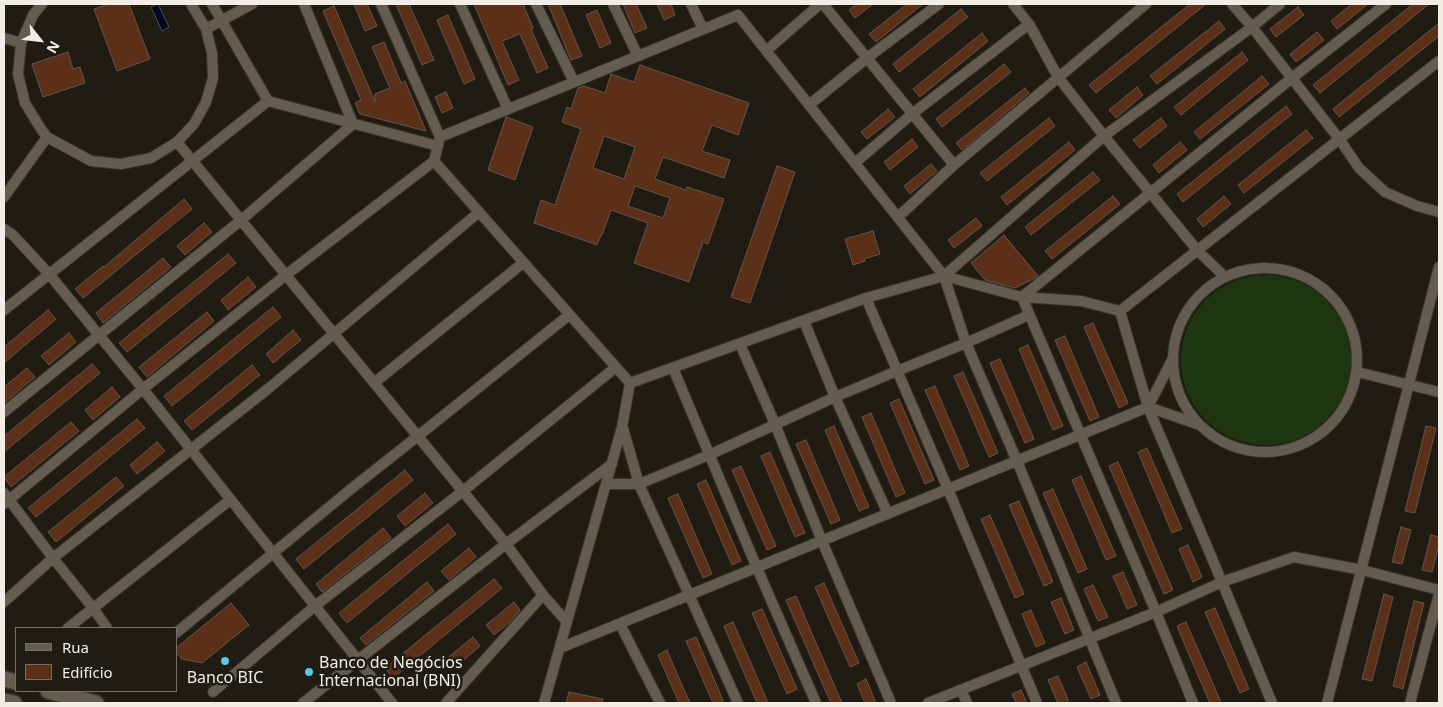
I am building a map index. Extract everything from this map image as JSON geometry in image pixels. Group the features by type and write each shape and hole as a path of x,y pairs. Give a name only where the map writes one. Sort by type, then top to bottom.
{"main road":[{"path":"52,692 96,703"},
{"path":"4,701 14,703"}],"street":[{"path":"42,4 33,15 21,43 18,74 25,103 40,129 48,137 91,161 121,164 151,158 177,142 194,124 206,102 212,78 212,53 206,29 191,4"},
{"path":"212,4 268,101 353,124 439,141 508,109 738,15"},
{"path":"206,29 252,4"},
{"path":"304,4 353,124"},
{"path":"106,627 5,499 286,274 434,162 439,141 381,4"},
{"path":"460,4 508,109"},
{"path":"536,4 574,82"},
{"path":"613,4 638,56"},
{"path":"691,4 703,30"},
{"path":"738,15 741,4"},
{"path":"766,51 822,4 954,165"},
{"path":"809,105 867,58 939,4"},
{"path":"1013,4 1029,24 1058,78 1198,250 1224,276"},
{"path":"898,217 954,165 1146,4"},
{"path":"1232,4 1292,78 1359,168 1385,192 1417,206 1439,212"},
{"path":"630,383 866,298 944,276 1104,136 1252,27 1280,4"},
{"path":"1022,296 1386,4"},
{"path":"738,15 944,276 966,343 1017,461 1116,703"},
{"path":"855,163 912,114 1029,24"},
{"path":"4,38 21,43"},
{"path":"1120,311 1439,61"},
{"path":"4,310 268,101"},
{"path":"4,412 240,220 353,124"},
{"path":"4,197 48,137"},
{"path":"177,142 463,491 506,544 543,595 567,622"},
{"path":"434,162 630,383"},
{"path":"4,602 52,558 269,388 478,213"},
{"path":"4,229 49,274 143,389 392,703"},
{"path":"374,383 523,263"},
{"path":"1148,407 1197,424 1221,442 1249,452 1279,452 1307,443 1331,425 1348,401 1357,372 1357,344 1348,316 1331,293 1308,276 1271,267 1252,267 1224,276 1203,291 1186,311 1176,335 1172,360 1175,384 1184,405 1197,424"},
{"path":"1327,703 1439,267"},
{"path":"944,276 1022,296 1081,301 1120,311"},
{"path":"1022,296 1082,434 1193,703"},
{"path":"866,298 1037,703"},
{"path":"1120,311 1148,407 1272,703"},
{"path":"178,631 350,489 569,314"},
{"path":"606,484 639,484 709,455 897,370 966,343 1029,315"},
{"path":"804,321 835,398 888,514"},
{"path":"740,344 891,703"},
{"path":"560,648 1148,407 1172,360"},
{"path":"213,692 315,606 463,491 616,367"},
{"path":"673,368 816,703"},
{"path":"1357,372 1439,392"},
{"path":"544,703 622,427 630,383"},
{"path":"622,427 639,484 738,703"},
{"path":"303,703 506,544 612,464"},
{"path":"69,627 230,500"},
{"path":"928,703 1156,612 1222,582 1294,557 1362,570 1439,590"},
{"path":"1410,703 1439,594"},
{"path":"446,703 543,595"},
{"path":"620,624 660,703"},
{"path":"961,690 967,703"}],"green space":[{"path":"1274,275 1299,281 1320,294 1332,306 1348,335 1351,360 1350,377 1345,393 1332,414 1320,426 1291,442 1258,445 1233,439 1212,426 1200,414 1184,385 1181,352 1187,327 1200,306 1212,294 1241,278"}],"water":[{"path":"158,4 169,27 162,31 151,7"}],"building":[{"path":"109,4 129,4 150,59 117,71 94,9"},
{"path":"354,4 367,4 377,26 365,31"},
{"path":"396,4 409,4 434,60 422,65"},
{"path":"474,4 523,4 533,28 531,29 548,68 537,73 520,34 502,41 519,80 508,85"},
{"path":"548,4 560,4 582,56 571,60"},
{"path":"623,4 636,4 647,28 635,33"},
{"path":"657,4 671,4 675,15 664,20"},
{"path":"857,4 873,4 855,18 849,10"},
{"path":"907,4 923,4 876,42 869,34"},
{"path":"1190,4 1206,4 1096,93 1089,85"},
{"path":"1352,4 1368,4 1337,29 1331,21"},
{"path":"1413,4 1429,4 1320,93 1313,85"},
{"path":"334,6 375,102 375,94 390,88 372,47 384,42 401,83 405,81 426,131 360,114 355,103 361,100 323,11"},
{"path":"1298,7 1304,15 1276,37 1270,29"},
{"path":"961,9 968,17 899,72 893,64"},
{"path":"597,10 611,43 600,48 586,15"},
{"path":"448,15 475,79 464,84 437,20"},
{"path":"1219,21 1225,29 1157,84 1150,76"},
{"path":"1439,23 1439,36 1339,117 1333,109"},
{"path":"1317,32 1324,40 1296,62 1290,54"},
{"path":"982,33 988,41 920,97 913,89"},
{"path":"68,52 73,69 80,67 85,83 43,97 32,64"},
{"path":"1242,52 1248,60 1181,115 1174,107"},
{"path":"1004,64 1011,72 942,127 936,119"},
{"path":"640,65 749,103 738,135 712,125 702,151 730,160 724,178 663,157 655,179 686,190 687,187 724,199 708,244 703,242 689,282 634,263 648,223 611,210 597,245 534,223 541,200 555,205 581,129 562,122 567,107 571,109 578,88 584,86 605,93 611,74 634,82","holes":["604,136 635,147 624,179 593,168","635,186 670,198 663,218 628,206"]},
{"path":"1262,76 1269,84 1200,139 1194,132"},
{"path":"1137,87 1143,95 1116,118 1109,110"},
{"path":"1025,88 1029,93 962,150 956,143"},
{"path":"446,92 453,108 442,113 435,97"},
{"path":"1286,106 1292,114 1183,202 1177,194"},
{"path":"888,109 895,117 867,139 861,132"},
{"path":"506,117 533,127 515,180 488,170"},
{"path":"1049,118 1055,126 987,181 980,173"},
{"path":"1161,118 1167,126 1140,148 1133,140"},
{"path":"1306,130 1313,138 1244,193 1238,185"},
{"path":"912,139 918,147 890,170 884,162"},
{"path":"1069,142 1075,150 1007,205 1001,197"},
{"path":"1180,142 1187,150 1159,173 1153,165"},
{"path":"931,164 937,171 910,194 904,186"},
{"path":"777,166 795,172 750,303 731,297"},
{"path":"1093,172 1100,180 1031,235 1025,227"},
{"path":"1113,196 1120,204 1052,259 1045,251"},
{"path":"1224,196 1231,204 1203,227 1197,219"},
{"path":"184,199 192,209 83,298 75,289"},
{"path":"976,218 982,226 954,248 948,240"},
{"path":"204,223 212,232 185,255 177,246"},
{"path":"873,231 880,254 853,265 845,239"},
{"path":"1004,235 1038,276 1015,288 985,280 971,263"},
{"path":"228,254 236,263 127,352 119,343"},
{"path":"163,258 171,267 103,323 96,313"},
{"path":"248,277 256,287 228,310 221,300"},
{"path":"273,307 281,317 172,406 164,396"},
{"path":"48,310 56,319 4,363 4,347"},
{"path":"207,312 214,321 147,377 139,367"},
{"path":"1093,323 1128,403 1119,408 1084,327"},
{"path":"293,330 301,340 273,363 266,354"},
{"path":"69,333 76,342 49,365 41,356"},
{"path":"1065,336 1099,417 1090,421 1055,340"},
{"path":"1028,345 1063,426 1053,430 1019,349"},
{"path":"1000,359 1034,439 1025,443 990,363"},
{"path":"92,364 100,373 4,452 4,436"},
{"path":"252,365 260,375 192,430 184,421"},
{"path":"27,368 35,377 4,403 4,387"},
{"path":"963,372 998,453 989,457 954,376"},
{"path":"935,386 969,466 960,470 925,390"},
{"path":"112,387 120,397 93,420 85,410"},
{"path":"899,399 934,480 925,484 890,403"},
{"path":"871,413 905,493 896,497 862,417"},
{"path":"137,419 145,428 36,517 28,508"},
{"path":"71,422 79,431 11,487 4,477"},
{"path":"834,426 869,507 859,511 825,430"},
{"path":"1426,426 1436,428 1415,513 1405,511"},
{"path":"806,440 840,520 831,524 796,444"},
{"path":"157,442 165,451 137,474 130,465"},
{"path":"1147,448 1182,529 1172,533 1138,452"},
{"path":"770,452 805,533 795,537 761,456"},
{"path":"1118,462 1173,590 1164,594 1109,466"},
{"path":"741,466 776,546 767,550 732,470"},
{"path":"405,470 413,480 304,569 296,559"},
{"path":"1081,476 1116,556 1106,560 1072,480"},
{"path":"116,477 124,486 56,542 48,532"},
{"path":"706,480 741,561 732,565 697,484"},
{"path":"1053,489 1087,569 1078,573 1043,493"},
{"path":"425,493 433,503 405,526 397,516"},
{"path":"678,494 712,574 703,578 668,498"},
{"path":"1019,501 1053,582 1044,586 1009,505"},
{"path":"990,515 1024,594 1015,598 981,519"},
{"path":"448,524 456,534 347,623 339,613"},
{"path":"1401,527 1411,530 1402,564 1392,562"},
{"path":"383,528 391,538 322,592 316,584"},
{"path":"1431,535 1439,537 1439,545 1432,572 1422,570"},
{"path":"1188,545 1202,577 1193,582 1179,549"},
{"path":"469,548 476,557 449,580 441,571"},
{"path":"1123,572 1137,605 1127,609 1113,576"},
{"path":"494,579 502,588 393,678 385,668"},
{"path":"427,582 434,591 366,645 360,638"},
{"path":"824,583 859,663 850,667 815,587"},
{"path":"1093,585 1108,617 1098,621 1084,589"},
{"path":"1384,594 1393,597 1372,681 1362,679"},
{"path":"796,596 842,703 831,703 786,600"},
{"path":"1061,598 1074,630 1065,634 1051,602"},
{"path":"1414,601 1424,603 1403,689 1393,686"},
{"path":"514,602 520,610 510,622 494,635 486,625"},
{"path":"231,603 249,625 202,663 182,659 178,654 178,646"},
{"path":"1215,608 1249,689 1240,693 1205,612"},
{"path":"762,609 797,689 787,694 752,613"},
{"path":"1031,610 1045,643 1036,647 1022,614"},
{"path":"733,622 768,703 757,703 731,643 724,626"},
{"path":"1186,622 1221,703 1210,703 1193,664 1177,626"},
{"path":"473,637 480,646 453,669 445,660"},
{"path":"696,637 724,703 713,703 686,641"},
{"path":"667,650 690,703 679,703 658,655"},
{"path":"1086,662 1100,695 1091,699 1077,667"},
{"path":"1058,676 1069,703 1058,703 1048,680"},
{"path":"866,679 876,703 865,703 857,684"},
{"path":"1021,690 1027,703 1016,703 1012,694"},
{"path":"569,692 603,699 602,703 566,703"}],"place":[{"name":"Banco BIC","path":"225,661"},
{"name":"Banco de Negócios Internacional (BNI)","path":"309,672"}]}
